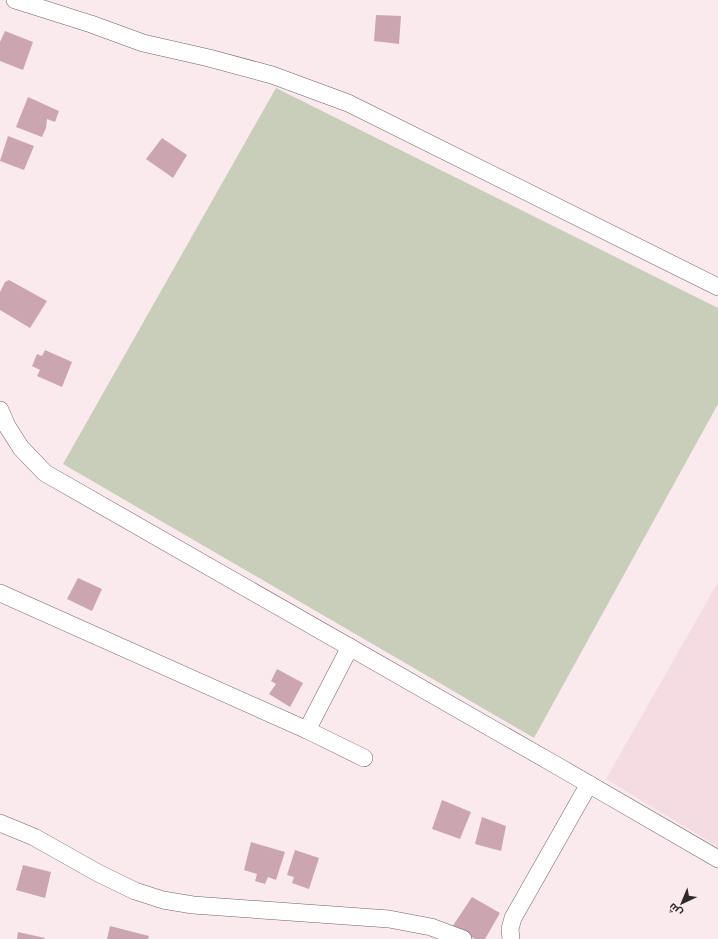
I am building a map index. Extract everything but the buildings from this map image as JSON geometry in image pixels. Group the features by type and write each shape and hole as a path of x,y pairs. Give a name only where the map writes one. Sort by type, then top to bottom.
{"street":[{"path":"15,0 91,24 144,43 209,58 272,75 348,103 718,287"},
{"path":"0,410 6,426 21,448 46,474 718,859"},
{"path":"0,593 307,730 364,758"},
{"path":"307,730 350,647"},
{"path":"511,939 510,929 513,918 589,784"},
{"path":"0,823 34,837 98,873 135,890 164,900 199,905 389,919 431,927 463,939"}],"shaded area":[{"path":"718,582 718,847 606,779"}],"green space":[{"path":"276,88 718,308 718,404 534,738 63,464"}]}
